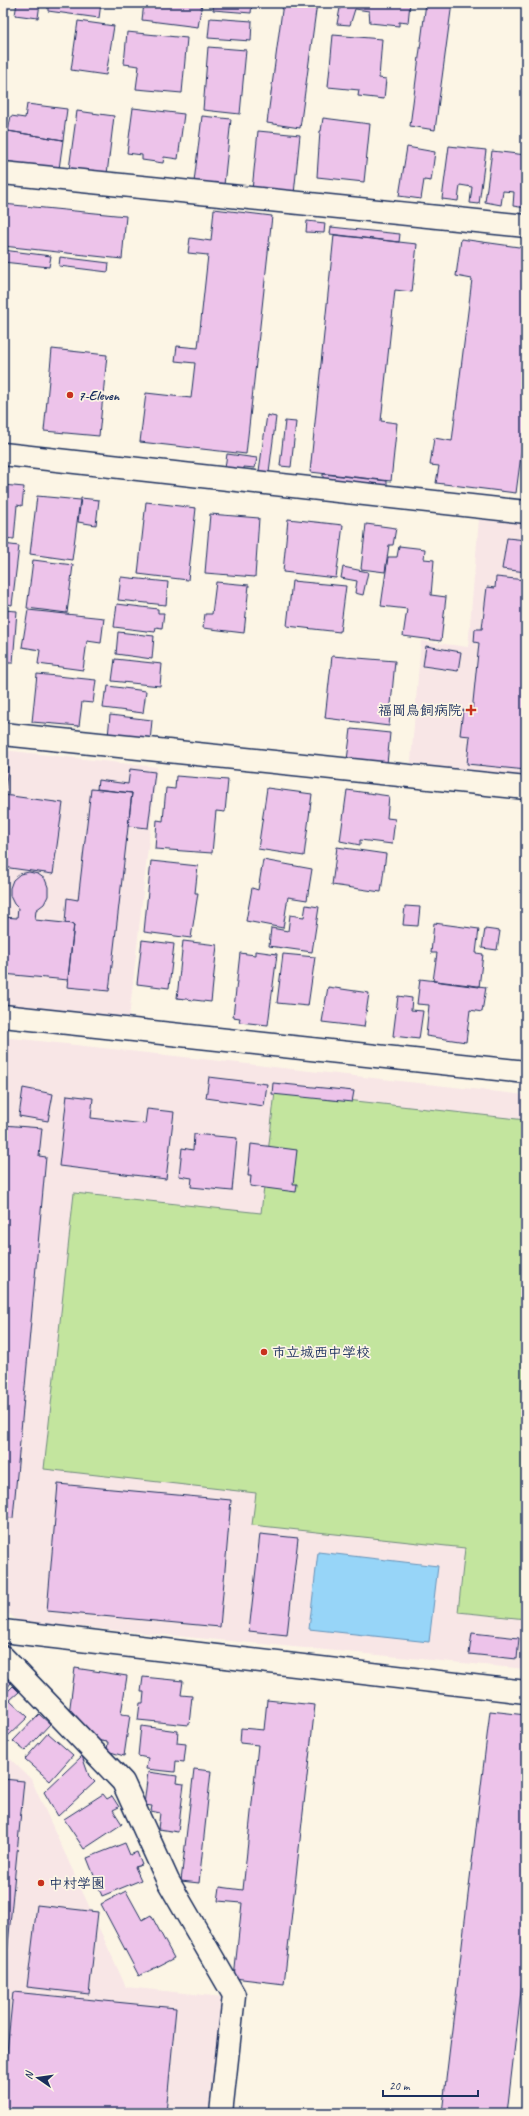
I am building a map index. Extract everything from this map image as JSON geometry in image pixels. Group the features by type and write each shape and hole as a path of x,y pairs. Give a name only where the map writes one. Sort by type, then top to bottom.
{"street":[{"path":"3,173 526,226"},
{"path":"3,454 526,512"},
{"path":"3,734 526,788"},
{"path":"3,1016 526,1072"},
{"path":"3,1631 526,1692"},
{"path":"3,1657 123,1782 168,1881 234,1995 221,2113"}],"shaded area":[{"name":"福岡鳥飼病院","path":"479,519 526,524 526,782 410,772 421,641 468,647"},
{"path":"3,750 157,767 129,1018 3,1004"},
{"name":"市立城西中学校","path":"3,1037 526,1095 526,1669 18,1621 3,1609"},
{"name":"中村学園","path":"3,1752 31,1779 126,1987 223,1997 209,2113 3,2113"}],"green space":[{"path":"275,1092 526,1120 526,1619 458,1612 465,1548 252,1525 256,1493 44,1469 74,1193 261,1213"}],"water":[{"path":"318,1552 438,1566 429,1642 309,1629"}],"building":[{"path":"17,3 40,3 38,18 15,15"},
{"path":"42,3 101,3 99,18 48,11 48,6 41,5"},
{"path":"144,3 202,3 198,27 142,20"},
{"path":"214,3 252,3 251,13 213,10"},
{"path":"283,3 317,3 300,128 267,123"},
{"path":"341,3 410,3 408,23 399,22 399,26 370,23 369,11 355,9 350,25 337,24"},
{"path":"426,3 452,3 435,130 410,126"},
{"path":"210,18 252,21 251,41 208,38"},
{"path":"78,21 114,26 106,75 71,70"},
{"path":"127,32 187,38 182,93 136,89 139,66 124,64"},
{"path":"333,35 382,39 379,78 386,79 384,99 358,96 359,90 328,87"},
{"path":"208,47 246,50 240,114 203,110"},
{"path":"27,104 67,109 63,140 8,131 11,116 25,118"},
{"path":"133,108 184,114 178,159 164,157 163,163 142,160 142,155 127,153"},
{"path":"77,111 114,116 107,174 69,169"},
{"path":"202,116 231,119 224,185 194,182"},
{"path":"323,118 370,124 364,182 317,177 320,131"},
{"path":"8,131 63,140 59,169 4,161"},
{"path":"258,131 300,135 294,194 252,190"},
{"path":"449,146 486,150 479,204 470,203 472,187 460,185 458,201 442,199"},
{"path":"407,147 435,152 431,181 424,180 421,199 399,196"},
{"path":"492,151 526,155 526,208 513,206 514,192 503,191 501,205 485,202"},
{"path":"3,204 126,216 122,259 3,246"},
{"path":"214,209 272,216 246,454 140,442 146,393 191,398 195,363 175,361 177,346 198,348 208,255 188,253 190,238 211,241"},
{"path":"307,221 325,223 324,233 306,232"},
{"path":"331,227 400,234 399,242 330,234"},
{"path":"334,235 417,244 412,292 395,290 381,421 397,423 391,481 310,472"},
{"path":"461,239 526,248 526,417 516,493 436,483 439,466 430,465 434,438 452,441 472,279 456,276"},
{"path":"3,250 51,256 49,267 3,262"},
{"path":"60,257 109,263 108,272 59,266"},
{"path":"52,349 107,355 99,436 44,431"},
{"path":"267,415 276,417 269,472 259,471"},
{"path":"285,421 296,422 291,467 280,466"},
{"path":"227,454 257,458 255,468 244,467 244,471 225,468"},
{"path":"323,474 387,481 387,488 323,482"},
{"path":"3,485 24,487 22,506 17,505 14,539 3,538"},
{"path":"37,496 80,500 72,560 30,554"},
{"path":"81,498 99,500 96,525 78,522"},
{"path":"146,502 196,508 188,580 138,574"},
{"path":"210,514 259,518 255,577 205,573"},
{"path":"288,519 343,525 336,578 283,572"},
{"path":"366,524 396,528 393,545 389,545 385,572 361,569"},
{"path":"507,538 526,540 526,572 502,569"},
{"path":"3,544 19,546 12,605 3,603"},
{"path":"399,546 425,549 424,559 434,560 431,595 446,597 441,641 403,636 407,609 381,606 388,557 397,557"},
{"path":"33,560 73,565 67,613 27,608"},
{"path":"343,567 368,572 363,595 355,593 357,581 341,578"},
{"path":"121,577 168,582 166,605 118,600"},
{"path":"496,577 526,580 526,770 467,764 470,736 460,735 463,710 472,712 479,643 474,642 475,629 482,629 487,587 495,588"},
{"path":"292,581 346,586 340,632 287,626"},
{"path":"216,582 249,585 244,633 203,628 205,614 212,614"},
{"path":"117,604 158,609 158,613 164,613 162,628 156,627 155,632 114,627"},
{"path":"3,610 17,611 13,663 3,663"},
{"path":"28,610 104,618 101,643 87,641 83,670 38,664 40,650 22,647"},
{"path":"118,632 154,636 152,659 116,654"},
{"path":"426,646 461,652 458,671 423,666"},
{"path":"332,656 395,661 389,726 325,718"},
{"path":"115,659 162,664 160,686 112,681"},
{"path":"3,668 7,668 3,704"},
{"path":"37,674 96,680 93,703 82,702 79,726 32,722"},
{"path":"108,686 146,691 143,713 103,708 105,693 107,693"},
{"path":"110,715 152,720 150,742 108,737"},
{"path":"351,729 390,733 387,764 347,760"},
{"path":"3,766 8,767 3,806"},
{"path":"130,769 155,772 148,828 128,826 132,793 97,789 98,780 128,784"},
{"path":"176,776 228,780 225,812 216,811 212,853 155,849 157,820 163,821 166,788 175,789"},
{"path":"267,788 312,794 304,856 258,849"},
{"path":"91,789 132,793 109,991 67,987 74,924 65,923 67,898 78,900"},
{"path":"347,790 389,796 387,818 395,819 392,844 360,840 360,845 340,841"},
{"path":"4,795 63,803 53,874 3,867"},
{"path":"526,828 526,859 522,859"},
{"path":"337,847 386,854 381,892 332,885"},
{"path":"263,860 312,869 307,900 288,897 283,928 246,921 252,888 258,890"},
{"path":"151,861 198,866 195,893 198,893 191,938 144,932"},
{"path":"29,872 38,874 45,879 48,887 48,896 44,904 36,910 35,920 74,924 68,980 3,974 3,917 17,918 18,908 10,896 10,888 13,880 20,874"},
{"path":"306,905 319,907 312,952 269,946 271,928 288,931 290,915 304,917"},
{"path":"405,906 420,907 418,926 403,925"},
{"path":"434,923 479,929 476,953 483,954 479,987 433,981 437,953 431,953"},
{"path":"485,929 500,931 497,950 482,948"},
{"path":"142,940 174,944 169,988 137,984"},
{"path":"183,941 217,945 211,1002 177,998"},
{"path":"255,951 277,954 268,1025 239,1022 240,1018 233,1017 240,953 255,955"},
{"path":"283,954 315,957 308,1006 277,1003"},
{"path":"420,979 486,987 482,1012 470,1010 466,1042 426,1036 429,1005 417,1004"},
{"path":"328,987 369,993 364,1027 322,1022"},
{"path":"398,996 412,998 411,1010 423,1011 419,1039 393,1036"},
{"path":"209,1077 267,1084 264,1106 206,1098"},
{"path":"273,1083 354,1091 352,1102 272,1094"},
{"path":"23,1088 53,1094 48,1121 19,1116"},
{"path":"67,1095 93,1098 91,1118 145,1124 147,1109 174,1112 166,1179 59,1166"},
{"path":"3,1125 42,1128 39,1156 46,1157 13,1518 3,1517"},
{"path":"194,1134 237,1138 232,1191 191,1187 192,1178 179,1176 182,1148 193,1150"},
{"path":"251,1144 297,1150 293,1184 297,1184 296,1192 250,1186 251,1176 248,1176"},
{"path":"58,1484 231,1500 220,1627 47,1611"},
{"path":"260,1534 298,1538 287,1635 249,1631"},
{"path":"472,1633 519,1638 517,1659 469,1654"},
{"path":"75,1668 127,1676 121,1714 130,1715 124,1756 107,1751 108,1742 94,1740 69,1714"},
{"path":"3,1675 11,1683 3,1693"},
{"path":"143,1677 183,1681 181,1695 192,1696 189,1725 138,1720 140,1703 143,1703 144,1692 141,1692"},
{"path":"13,1686 19,1692 10,1700 28,1717 7,1737 3,1733 3,1696"},
{"path":"267,1700 315,1705 284,1984 234,1978 242,1903 218,1901 220,1887 243,1890 258,1745 240,1743 241,1728 264,1730"},
{"path":"490,1711 526,1715 526,1948 507,2113 442,2113"},
{"path":"39,1714 50,1724 25,1751 13,1741"},
{"path":"141,1726 178,1731 177,1743 186,1744 184,1762 176,1761 175,1772 146,1769 148,1758 138,1756"},
{"path":"48,1733 73,1755 50,1781 25,1759"},
{"path":"82,1756 89,1776 95,1782 58,1816 44,1792"},
{"path":"194,1769 211,1771 199,1883 181,1881"},
{"path":"148,1772 177,1776 176,1783 184,1784 178,1832 158,1829 160,1813 151,1811 152,1806 144,1805"},
{"path":"3,1779 24,1781 6,1965 3,1965"},
{"path":"103,1794 107,1799 112,1796 119,1807 113,1810 122,1824 84,1849 64,1819"},
{"path":"125,1843 130,1855 137,1852 142,1865 135,1867 141,1880 102,1896 87,1858"},
{"path":"126,1891 142,1920 151,1915 174,1958 139,1976 101,1904"},
{"path":"37,1905 98,1912 89,1994 27,1987"},
{"path":"13,1992 176,2008 166,2113 3,2113 3,2092"}],"place":[{"name":"7-Eleven","path":"70,395"},
{"name":"福岡鳥飼病院","path":"471,710"},
{"name":"市立城西中学校","path":"264,1352"},
{"name":"中村学園","path":"41,1883"}]}
